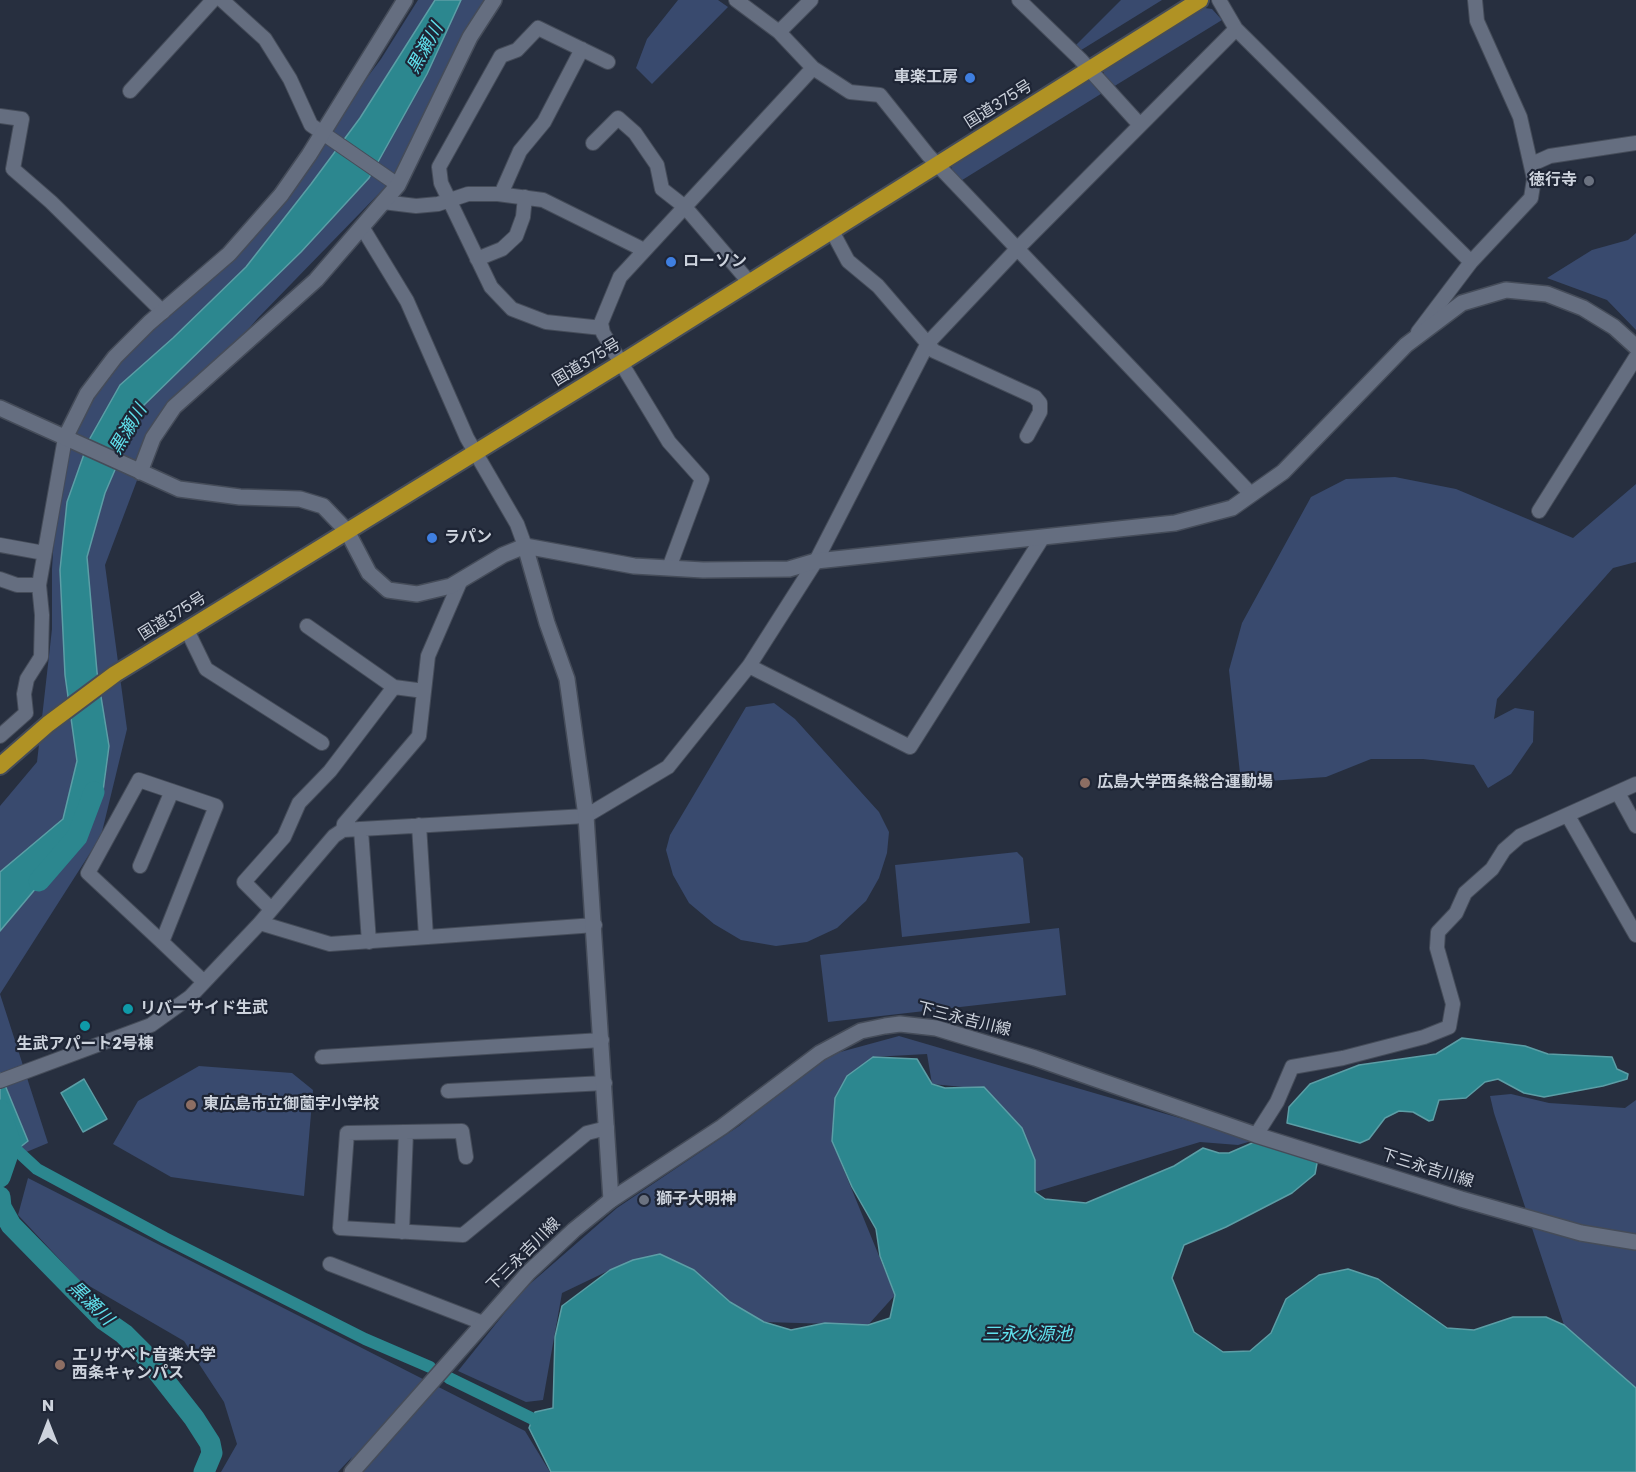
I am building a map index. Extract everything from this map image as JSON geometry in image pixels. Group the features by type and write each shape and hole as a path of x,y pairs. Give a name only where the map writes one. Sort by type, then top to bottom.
{"highway":[{"name":"国道375号","path":"0,764 48,724 116,674 750,283 1200,0"}],"street":[{"path":"130,91 213,0"},
{"path":"222,0 265,39 290,79 311,125 394,183"},
{"path":"0,736 26,713 24,694 27,679 41,657 42,615 39,585 44,553 65,438 87,394 115,357 229,254 281,195 325,134 405,0"},
{"path":"140,472 153,438 174,407 316,280 383,202 470,37 494,0"},
{"path":"736,0 779,32 813,68 850,92 880,95 937,165 1251,494"},
{"path":"779,32 811,0"},
{"path":"1019,0 1140,125"},
{"path":"1219,0 1236,29 1471,262"},
{"path":"0,408 179,489 240,497 300,500 323,506 347,531 369,573 388,590 417,594 460,582 503,555 525,546 634,566 789,569 816,561 1175,523 1232,508 1283,472 1406,345 1438,308 1471,262 1531,198 1534,179 1532,164 1520,117 1477,21 1475,0"},
{"path":"602,328 546,322 512,309 490,287 441,183 439,167 501,56 517,50 538,28 608,62"},
{"path":"6,1079 151,1025 190,997 260,923 334,836 343,830 586,816 668,767 749,666 816,561 928,343 1017,249 1236,29"},
{"path":"501,194 520,151 544,122 582,49"},
{"path":"669,568 702,479 669,442 621,363 601,323 620,277 813,68"},
{"path":"0,116 22,119 13,169 51,202 163,312"},
{"path":"593,143 618,118 635,133 657,165 662,189 685,207 750,283"},
{"path":"1532,164 1550,156 1636,143"},
{"path":"383,202 416,206 468,194 501,194 543,200 644,250"},
{"path":"477,260 502,249 516,236 523,217 525,197"},
{"path":"362,227 407,300 474,453 517,524 547,623 567,679 586,816 612,1200"},
{"path":"832,231 848,261 878,286 934,351 1035,396 1040,403 1040,412 1028,436"},
{"path":"1406,345 1462,303 1506,290 1547,294 1583,308 1614,327 1636,347"},
{"path":"1539,511 1636,357"},
{"path":"749,666 910,747 1043,537"},
{"path":"0,545 44,553"},
{"path":"0,579 17,585 39,585"},
{"path":"343,830 344,824 419,736 428,656 460,582"},
{"path":"307,626 394,687 424,690"},
{"path":"187,630 206,669 322,743"},
{"path":"271,909 244,882 284,837 299,803 330,771 394,687"},
{"path":"162,942 216,806 140,780 88,873 204,982"},
{"path":"1256,1135 1277,1102 1292,1067 1353,1056 1424,1037 1449,1027 1453,1004 1437,948 1438,932 1456,913 1465,893 1492,869 1520,836 1636,784"},
{"path":"140,866 172,791"},
{"path":"1618,794 1636,826"},
{"path":"1568,816 1636,935"},
{"path":"419,825 426,937"},
{"path":"361,830 369,942"},
{"path":"260,923 330,944 595,925"},
{"name":"下三永吉川線","path":"352,1472 536,1265 612,1200 722,1127 820,1053 861,1031 900,1024 936,1028 1035,1058 1256,1135 1581,1233 1636,1242"},
{"path":"322,1057 602,1040"},
{"path":"448,1090 605,1083"},
{"path":"466,1157 462,1131 347,1133 340,1228 463,1235 587,1133 607,1128"},
{"path":"402,1232 406,1132"},
{"path":"330,1264 483,1323"}],"shaded area":[{"path":"418,0 499,0 397,175 258,318 153,438 105,565 127,729 101,836 0,994 0,806 37,762 52,629 52,569 56,503 76,414 149,323 264,215 381,59"},
{"path":"678,0 718,0 728,7 652,84 636,68 647,39"},
{"path":"1121,0 1162,0 1078,52 1074,47"},
{"path":"1205,8 1212,9 1222,20 1113,87 1104,77 1104,70"},
{"path":"1087,80 1095,81 1104,92 959,182 952,173 952,164"},
{"path":"1636,233 1636,330 1607,300 1547,278 1592,250 1628,240"},
{"path":"1395,477 1456,489 1573,538 1636,484 1636,562 1613,568 1497,699 1494,719 1515,708 1534,711 1533,742 1511,774 1488,788 1474,765 1423,759 1371,759 1326,777 1241,783 1229,670 1242,623 1311,497 1346,479"},
{"path":"774,703 795,719 879,812 889,832 887,853 879,878 866,901 837,928 807,942 776,946 741,940 714,924 689,903 673,875 666,850 670,835 746,707"},
{"path":"1017,852 1023,858 1030,923 902,937 895,865"},
{"path":"1059,928 1066,995 828,1022 820,955"},
{"path":"0,994 48,1143 0,1163"},
{"path":"899,1036 1255,1140 1238,1145 1200,1142 1035,1192 973,1088 932,1084 927,1054 873,1057 832,1141 895,1295 868,1325 764,1322 730,1302 610,1270 562,1293 543,1400 526,1402 458,1371 523,1290 617,1208 739,1126 822,1057"},
{"path":"199,1066 292,1073 313,1090 304,1196 171,1177 113,1144 138,1101"},
{"path":"1511,1094 1549,1103 1625,1108 1636,1100 1636,1390 1564,1325 1490,1096"},
{"path":"28,1178 525,1431 550,1472 343,1472 352,1457 338,1472 221,1472 237,1444 224,1402 184,1341 79,1280 18,1215"}],"water":[{"path":"435,0 461,0 427,74 369,178 301,252 142,407 105,493 87,557 97,672 109,746 103,791 63,856 0,931 0,872 63,819 77,761 65,675 60,570 67,502 89,440 120,385 173,338 246,267 360,118"},
{"path":"1462,1038 1525,1046 1548,1054 1612,1057 1617,1069 1628,1074 1627,1079 1544,1097 1524,1093 1498,1079 1485,1082 1466,1098 1439,1100 1433,1120 1429,1121 1413,1112 1399,1111 1385,1118 1369,1139 1360,1143 1287,1123 1289,1107 1310,1084 1359,1065 1436,1054"},
{"name":"三永水源池","path":"873,1057 917,1059 932,1084 945,1088 984,1087 1022,1128 1035,1160 1035,1192 1045,1199 1086,1203 1174,1166 1203,1148 1219,1153 1229,1153 1259,1140 1318,1158 1315,1174 1292,1193 1226,1227 1184,1245 1172,1278 1194,1332 1223,1352 1250,1351 1271,1333 1286,1299 1319,1275 1348,1269 1378,1279 1447,1328 1474,1330 1513,1317 1546,1317 1564,1325 1636,1388 1636,1472 551,1472 529,1428 535,1412 553,1408 555,1337 562,1306 610,1270 633,1260 660,1254 694,1270 730,1302 764,1322 791,1330 825,1323 868,1325 890,1318 895,1295 880,1256 876,1229 852,1187 832,1141 835,1098 847,1076"},
{"path":"0,1073 28,1141 0,1163"},
{"path":"84,1079 107,1119 83,1132 61,1093"}],"waterway":[{"name":"黒瀬川","path":"39,881 77,837 94,792"},
{"name":"黒瀬川","path":"0,1110 11,1145 0,1177"},
{"path":"11,1145 37,1169 165,1238 365,1339 430,1367"},
{"name":"黒瀬川","path":"0,1197 1,1207 11,1225 104,1320 124,1334 143,1353 194,1418 210,1443 212,1453 204,1472"},
{"path":"449,1378 533,1419"}],"place":[{"name":"車楽工房","path":"970,78"},
{"name":"徳行寺","path":"1589,181"},
{"name":"ローソン","path":"671,262"},
{"name":"ラパン","path":"432,538"},
{"name":"広島大学西条総合運動場","path":"1085,783"},
{"name":"リバーサイド生武","path":"128,1009"},
{"name":"生武アパート2号棟","path":"85,1026"},
{"name":"東広島市立御薗宇小学校","path":"191,1105"},
{"name":"獅子大明神","path":"644,1200"},
{"name":"エリザベト音楽大学 西条キャンパス","path":"60,1365"}]}
